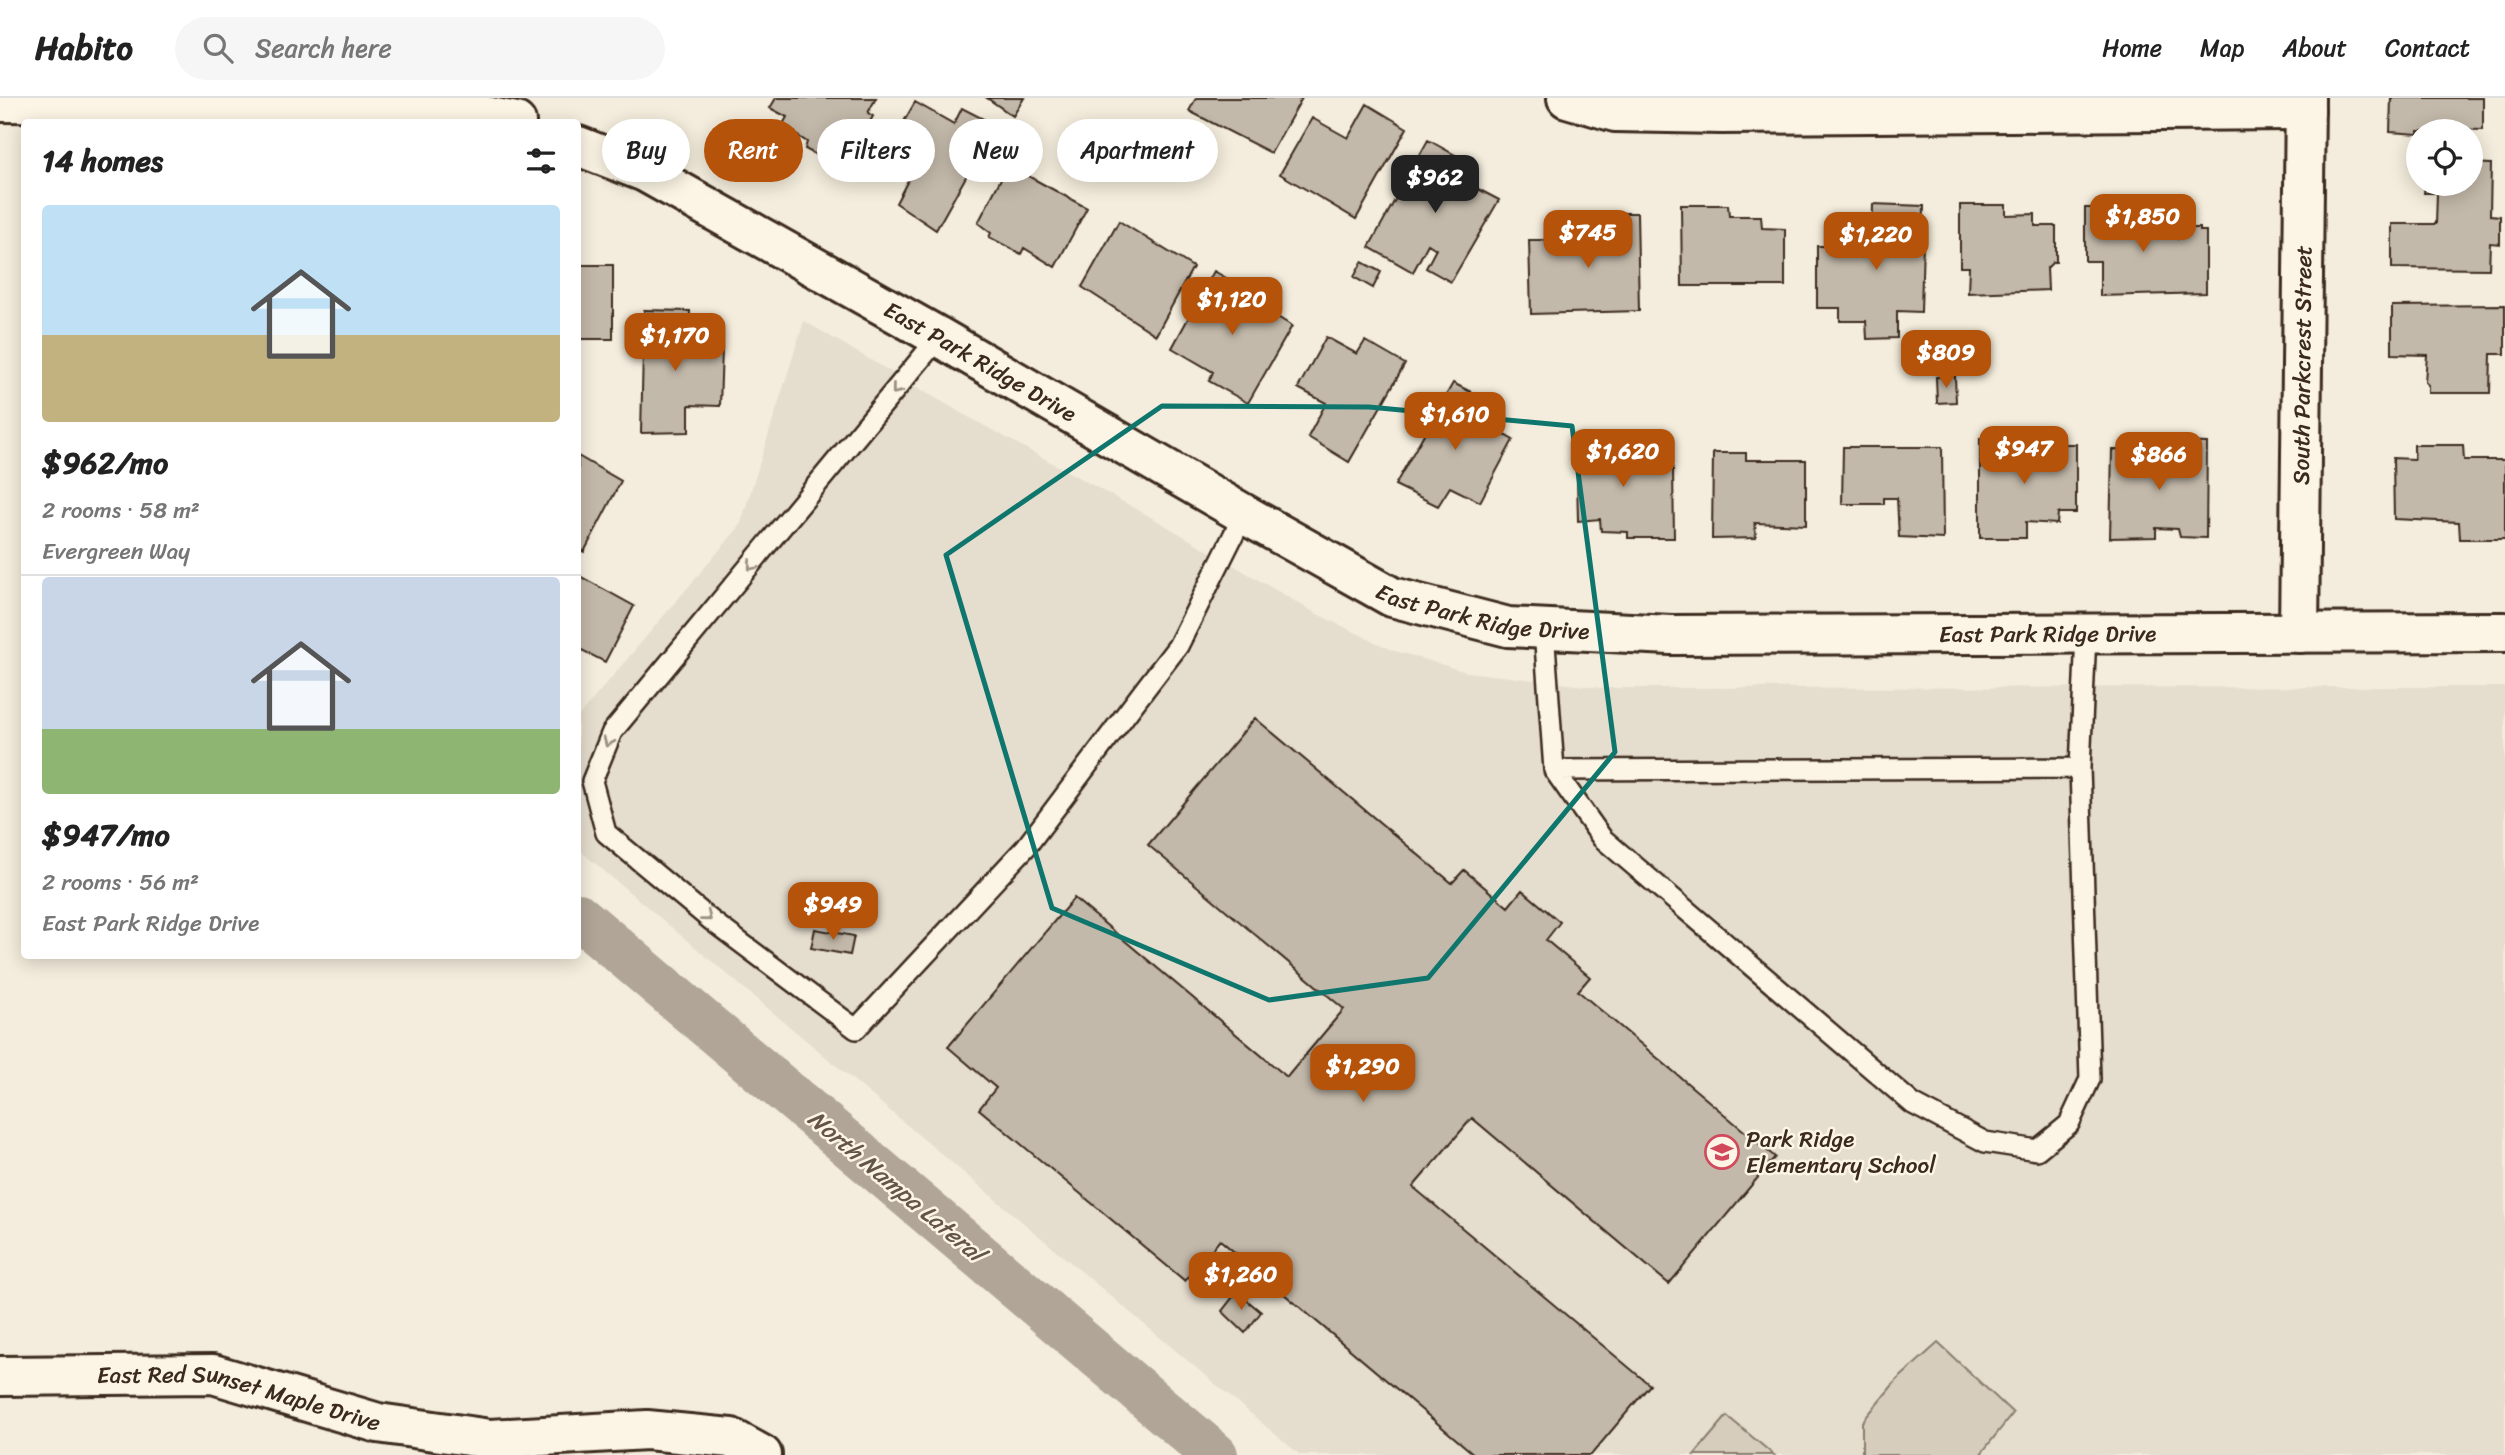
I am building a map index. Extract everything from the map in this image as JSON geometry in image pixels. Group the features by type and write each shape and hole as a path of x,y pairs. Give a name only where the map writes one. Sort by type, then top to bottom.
{"street":[{"path":"1567,98 1615,112 1708,114 2305,104"},
{"path":"0,102 435,114 486,119"},
{"name":"South Parkcrest Street","path":"2299,633 2305,104"},
{"name":"East Park Ridge Drive","path":"581,147 645,172 1392,597 1508,627 1671,635 2505,632"},
{"name":"East Red Sunset Maple Drive","path":"0,1376 213,1374 378,1423 490,1439 505,1447 647,1430 731,1438 762,1455"}],"lane":[{"path":"939,337 612,732 592,781 606,833 712,921 856,1029 1026,847 1178,646 1244,514"},
{"path":"1544,630 1554,771 1602,838 1913,1104 1985,1142 2038,1150 2069,1124 2090,1079 2080,768 2086,634"},
{"path":"1554,771 2080,768"}],"highlighted area":[{"path":"1162,406 1369,407 1572,426 1615,752 1428,978 1269,1000 1052,908 946,555"}],"shaded area":[{"name":"Park Ridge Elementary School","path":"804,321 1317,614 1392,650 1467,672 1602,688 2505,687 2505,1455 1300,1455 581,852 581,713 740,526"},
{"path":"1938,1343 2013,1413 1980,1455 1862,1455 1862,1422 1896,1381"},
{"path":"1727,1416 1774,1455 1694,1455"}],"building":[{"path":"776,98 876,98 868,113 873,116 871,119 817,119 817,155 805,149 807,142 803,139 803,119 786,119 787,117 770,108"},
{"path":"987,98 1024,98 1013,116"},
{"path":"1196,98 1302,98 1271,153 1218,126 1218,119 1205,119 1189,111"},
{"path":"2391,98 2483,98 2483,119 2406,119 2406,133 2390,132"},
{"path":"915,102 949,121 949,182 963,182 936,230 896,203 907,182 935,182 935,119 905,119"},
{"path":"1367,104 1407,128 1356,219 1280,174 1312,118 1348,138"},
{"path":"962,108 983,119 956,119"},
{"path":"1428,140 1473,165 1459,191 1463,193 1469,184 1499,200 1451,282 1426,268 1436,249 1428,244 1413,272 1369,247"},
{"path":"2483,164 2491,164 2490,215 2500,216 2500,244 2490,243 2489,269 2392,268 2392,224 2436,224 2437,196 2483,196"},
{"path":"999,182 1039,182 1087,208 1055,267 1024,248 1021,254 989,237 991,233 978,223"},
{"path":"1873,204 1924,206 1921,312 1897,311 1897,338 1867,339 1866,321 1840,321 1840,308 1817,308 1817,246 1843,246 1843,249 1850,250 1855,249 1854,242 1872,243"},
{"path":"1681,205 1728,205 1729,216 1761,216 1762,228 1785,229 1785,286 1682,286"},
{"path":"1960,205 2006,205 2006,215 2035,214 2035,226 2056,226 2056,262 2047,268 2048,290 1968,293 1969,267 1960,267"},
{"path":"2105,205 2150,206 2152,234 2160,234 2160,237 2163,234 2177,238 2177,231 2183,231 2183,228 2200,228 2200,231 2206,231 2206,293 2100,296 2100,261 2085,261 2085,208 2105,208"},
{"path":"1593,213 1637,213 1639,311 1531,314 1529,240 1555,240 1555,244 1561,244 1561,249 1579,247 1582,251 1592,251"},
{"path":"1119,221 1193,267 1156,335 1082,287"},
{"path":"1362,262 1381,272 1373,288 1354,277"},
{"path":"581,265 613,265 613,339 581,339"},
{"path":"1214,271 1242,287 1238,292 1292,326 1248,403 1209,381 1213,372 1172,348"},
{"path":"2505,305 2505,354 2491,354 2490,393 2428,393 2428,385 2425,382 2427,355 2392,354 2392,306"},
{"path":"644,310 690,311 689,348 722,349 720,406 689,405 689,432 641,433"},
{"path":"1326,337 1357,354 1365,341 1405,364 1349,462 1308,437 1326,403 1298,388"},
{"path":"1920,352 1938,352 1937,373 1919,373"},
{"path":"1955,376 1956,402 1937,403 1936,377"},
{"path":"1453,383 1485,399 1475,418 1513,440 1480,502 1450,487 1438,506 1395,485"},
{"path":"1576,435 1633,436 1633,467 1673,468 1674,538 1628,538 1628,532 1601,531 1600,519 1578,521"},
{"path":"1980,439 2024,439 2025,444 2076,444 2076,513 2058,513 2057,524 2026,522 2026,538 1980,538"},
{"path":"2176,442 2207,443 2206,538 2180,537 2178,529 2156,528 2156,537 2110,538 2112,450 2176,450"},
{"path":"2414,445 2463,445 2464,460 2505,460 2505,539 2460,539 2459,522 2394,519 2393,458 2414,459"},
{"path":"1843,447 1942,447 1943,539 1899,537 1897,498 1884,498 1884,504 1842,504"},
{"path":"1713,453 1746,453 1746,460 1806,460 1806,525 1755,523 1756,538 1712,539"},
{"path":"581,458 621,481 584,552 581,550"},
{"path":"581,577 634,606 605,662 582,650 581,652"},
{"path":"1255,718 1452,883 1464,870 1508,907 1522,890 1560,922 1546,940 1590,977 1578,991 1775,1157 1669,1284 1472,1118 1413,1187 1650,1385 1591,1455 1475,1455 1220,1240 1185,1281 979,1109 996,1088 948,1047 1074,898 1287,1077 1344,1009 1148,845"},
{"path":"815,929 854,936 850,955 811,948"},
{"path":"1237,1292 1261,1312 1245,1333 1222,1311"}],"waterway":[{"name":"North Nampa Lateral","path":"581,919 1215,1455"}],"place":[{"name":"Park Ridge Elementary School","path":"1722,1152"}]}
